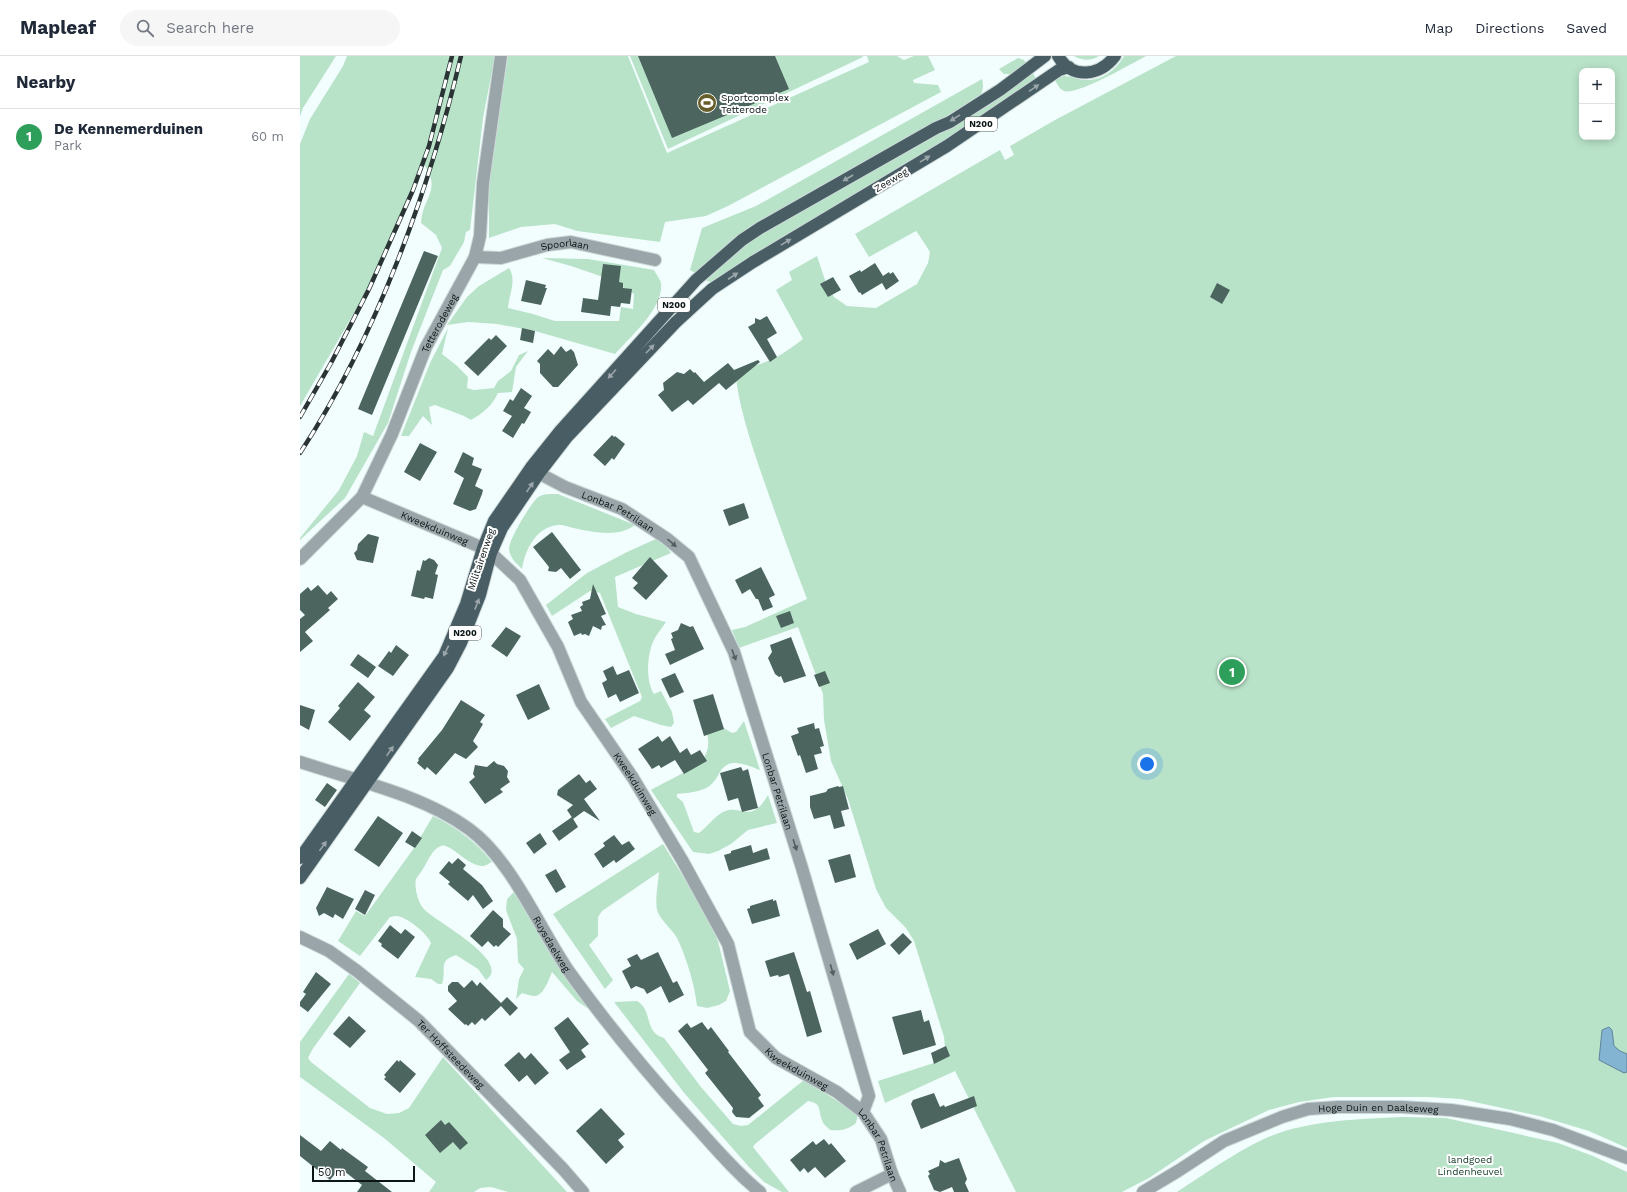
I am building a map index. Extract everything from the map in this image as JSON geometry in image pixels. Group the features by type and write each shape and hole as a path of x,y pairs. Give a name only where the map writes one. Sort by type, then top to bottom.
{"main road":[{"name":"Militairenweg","path":"300,878 448,668 461,643 480,596 487,551 494,522 532,466 560,431 696,280 711,265 742,240 760,228 936,128 950,122 1000,90 1045,56"},
{"path":"1058,56 1069,68 1078,72 1095,72 1105,67 1115,56"},
{"name":"Zeeweg","path":"712,289 753,262 947,146 1059,70 1069,68"},
{"name":"Militairenweg","path":"300,858 444,656 487,551 540,472 567,437 676,322 712,289"}],"street":[{"name":"Tetterodeweg","path":"300,559 362,497 392,434 426,346 475,257 480,236 484,175 501,56"},
{"name":"Spoorlaan","path":"475,257 501,258 547,245 571,242 655,260"},
{"name":"Lonbar Petrilaan","path":"540,472 544,476 565,487 622,509 666,538 689,557 734,652 800,861 869,1096 863,1112 881,1139 892,1174 900,1192"},
{"name":"Kweekduinweg","path":"362,497 487,551 520,580 558,647 581,702 633,778 682,860 728,944 750,1032 776,1058 837,1092 863,1112"},
{"name":"Ruysdaelweg","path":"300,762 368,783 430,806 470,830 486,845 506,868 570,972 614,1030 709,1142 760,1192"},
{"name":"Ter Hoffsteedeweg","path":"300,937 329,952 357,971 419,1021 563,1169 583,1192"},
{"name":"Hoge Duin en Daalseweg","path":"1143,1192 1224,1141 1282,1117 1308,1110 1338,1107 1402,1107 1451,1110 1510,1119 1553,1130 1627,1158"},
{"path":"856,1192 892,1174"}],"green space":[{"path":"300,56 336,56 303,108 300,116"},
{"path":"347,56 495,56 483,118 470,230 466,232 464,242 450,266 443,270 411,352 388,423 345,498 300,540 300,538 339,490 357,456 364,432 373,436 442,248 436,235 421,223 422,214 430,194 431,187 429,173 423,163 396,228 361,301 300,406 300,144 310,119 343,66"},
{"path":"508,56 628,56 667,153 869,62 867,56 897,56 904,60 914,56 928,56 935,70 913,80 914,83 938,85 941,92 728,206 706,216 665,222 660,242 577,231 555,224 521,227 489,238 489,179"},
{"name":"Sportcomplex Tetterode","path":"630,56 862,56 863,57 668,149"},
{"path":"1074,56 1099,56 1087,60"},
{"path":"1124,56 1146,56 1105,78 1080,89 1064,91 1059,87 1054,79 1066,76 1085,80 1097,79 1113,70"},
{"path":"1176,56 1627,56 1627,1148 1589,1131 1539,1116 1461,1099 1427,1097 1334,1097 1299,1102 1269,1110 1204,1141 1149,1178 1122,1192 1016,1192 955,1071 885,1103 878,1081 937,1062 945,1047 944,1037 914,941 906,928 886,908 876,889 848,799 831,761 824,720 823,694 798,627 739,648 732,630 745,627 807,599 752,444 744,419 736,379 744,368 769,361 789,350 803,339 776,290 792,280 789,272 817,256 826,283 834,297 847,306 876,308 917,284 928,263 930,252 916,231 869,257 855,234 1000,150 1005,160 1014,155 1010,146 1055,120"},
{"path":"1018,58 1024,60 1027,64 1013,74 1004,74 999,69"},
{"path":"1033,73 1036,79 988,114 713,283 705,280 740,248 765,231 918,145"},
{"path":"982,79 982,92 974,102 749,227 715,255 697,274 690,270 702,228 756,206"},
{"path":"542,258 588,259 654,270 661,283 657,302 645,322 615,354 535,331 497,324 468,322 447,325 467,297 479,286 509,268 512,277 512,288 508,308 555,321 619,321 621,307 633,309 634,294 612,280"},
{"path":"448,328 442,354 468,377 467,388 474,390 494,388 498,381 511,371 519,355 528,351 516,367 512,392 498,393 487,409 471,420 435,405 429,407 432,425 423,416 409,436 401,436 430,363"},
{"path":"558,494 635,525 621,532 613,533 589,531 561,525 550,527 538,535 529,547 522,569 514,560 509,549 512,538 525,515 539,496"},
{"path":"658,538 671,553 615,577 618,607 636,614 666,622 652,644 648,674 654,694 661,691 672,712 674,723 671,727 634,716 611,728 605,719 640,701 642,697 600,593 590,591 552,616 546,605 587,573"},
{"path":"744,721 760,770 744,764 728,764 720,772 714,782 705,789 677,794 677,797 683,802 694,832 699,833 723,812 735,810 751,812 762,804 768,795 777,823 748,830 731,844 718,851 709,854 693,852 651,790 693,768 701,762 708,748 707,733 722,727 732,733 736,732"},
{"path":"433,816 450,825 465,836 492,862 484,866 477,865 471,863 449,848 441,846 433,852 416,879 417,894 423,908 429,914 468,941 481,952 489,962 492,972 486,980 478,969 456,955 446,960 442,984 438,984 431,979 415,977 431,943 426,935 416,926 400,917 390,917 360,956 338,941 356,911 365,916 414,848"},
{"path":"663,844 705,912 718,941 730,991 726,1001 719,1005 707,1008 697,1006 687,962 680,945 677,938 657,910 656,896 659,872 602,911 598,917 598,936 589,945 613,980 605,989 553,914"},
{"path":"514,892 606,1021 577,1001 552,972 541,993 533,996 522,993 516,999 519,979 524,969 518,962 517,939 506,910 507,899"},
{"path":"349,974 360,983 312,1050 308,1058 311,1062 370,1108 387,1114 399,1113 409,1108 443,1057 567,1192 508,1192 491,1187 480,1188 474,1192 429,1192 436,1182 384,1138 300,1077 300,1042"},
{"path":"637,1001 645,1010 654,1031 664,1038 701,1087 733,1124 741,1126 748,1125 804,1080 858,1114 856,1123 844,1130 830,1130 823,1121 818,1105 808,1101 753,1147 789,1192 782,1192 764,1182 685,1094 614,1002"},
{"name":"landgoed Lindenheuvel","path":"1404,1117 1446,1118 1558,1143 1593,1156 1627,1172 1627,1192 1177,1192 1243,1150 1266,1138 1282,1132 1316,1124"}],"water":[{"path":"1609,1027 1612,1030 1614,1046 1627,1054 1627,1072 1624,1073 1599,1060 1602,1030"}],"building":[{"name":"Sportcomplex Tetterode","path":"638,56 775,56 789,89 672,138"},
{"path":"424,251 438,256 372,415 358,409"},
{"path":"875,263 883,276 889,272 890,274 893,272 899,281 886,290 882,283 862,295 860,292 859,293 849,276 860,270 861,272"},
{"path":"603,264 621,266 619,282 623,283 623,288 632,289 630,304 621,303 620,307 611,306 610,316 581,312 583,298 598,300"},
{"path":"833,277 841,290 828,297 820,284"},
{"path":"526,280 546,285 545,288 547,288 541,305 521,301"},
{"path":"1217,283 1230,290 1222,304 1210,297"},
{"path":"767,316 777,333 767,339 777,357 770,362 748,327 755,323 755,318 760,320"},
{"path":"522,328 535,331 533,343 520,340"},
{"path":"496,335 507,346 478,376 464,363 489,338 491,340"},
{"path":"561,346 566,352 571,349 574,352 578,365 558,387 553,387 540,373 540,364 537,361 548,349 554,355"},
{"path":"758,360 760,362 726,390 719,383 693,405 688,400 672,412 658,395 664,390 663,383 677,372 684,374 690,369 694,373 695,372 704,382 728,363 734,370"},
{"path":"521,388 532,396 524,408 531,412 513,438 502,431 512,416 503,411 510,399 513,401"},
{"path":"612,435 625,444 614,460 612,458 605,466 593,455"},
{"path":"420,443 437,452 420,481 404,472"},
{"path":"463,452 474,458 472,465 482,469 475,486 483,490 482,494 476,509 470,511 453,504 464,478 454,472"},
{"path":"744,503 749,518 729,526 723,510"},
{"path":"552,532 581,570 570,579 561,568 556,572 548,571 549,567 533,547"},
{"path":"368,534 379,537 373,563 357,560 354,553 357,550 358,544"},
{"path":"650,557 668,576 646,600 633,588 638,583 632,578"},
{"path":"429,558 434,560 438,565 435,574 438,575 433,599 425,597 424,599 411,596 417,570 420,571 423,560 425,561"},
{"path":"761,567 775,595 769,598 773,607 763,611 758,599 756,599 750,589 742,594 735,580"},
{"path":"593,584 606,614 601,616 606,625 602,626 601,630 593,626 589,636 585,634 582,635 581,633 574,636 568,622 573,619 571,615 582,611 580,607 583,605 582,602 590,599"},
{"path":"318,585 327,595 331,591 338,599 328,608 330,610 305,632 313,641 300,652 300,619 305,615 300,610 300,594 308,587 311,591"},
{"path":"790,611 794,623 781,628 776,616"},
{"path":"681,623 690,627 693,626 704,649 670,665 665,654 675,650 671,639 673,638 671,633 678,630"},
{"path":"506,627 521,636 507,657 491,646"},
{"path":"791,637 806,676 784,683 781,676 779,677 775,674 768,658 772,652 770,645"},
{"path":"396,645 409,655 393,676 378,666 389,651 391,653"},
{"path":"358,654 376,667 368,678 350,665"},
{"path":"613,666 617,675 629,670 639,693 620,702 616,694 608,698 602,683 607,680 603,671"},
{"path":"825,671 830,683 819,687 814,675"},
{"path":"675,673 684,692 670,698 661,679"},
{"path":"358,682 375,697 364,710 371,716 350,741 328,722 340,708 338,706"},
{"path":"539,684 550,709 528,720 516,695"},
{"path":"713,694 724,729 704,736 693,700"},
{"path":"461,700 485,715 480,722 483,724 473,741 478,747 466,759 455,753 436,775 427,767 425,770 417,763 419,760 418,759 442,730"},
{"path":"300,705 315,710 309,730 300,725"},
{"path":"814,723 815,729 819,728 824,746 820,747 822,753 814,755 818,769 806,773 800,755 798,756 791,736 799,733 797,728"},
{"path":"658,736 662,742 670,736 680,753 687,748 691,755 700,750 707,761 684,774 675,760 661,768 659,765 652,769 638,749"},
{"path":"494,761 497,764 504,766 508,771 507,777 510,782 500,789 503,792 485,804 469,782 475,777 473,774 475,765 487,767"},
{"path":"741,767 743,771 748,769 758,808 742,812 738,798 728,801 720,773"},
{"path":"579,774 586,783 590,780 597,789 584,799 600,821 584,811 573,819 567,810 573,805 557,795 558,790"},
{"path":"327,783 337,790 325,807 315,800"},
{"path":"843,786 849,809 841,811 845,826 834,829 830,815 814,819 810,807 810,796 826,792 828,789"},
{"path":"378,816 403,833 379,867 354,850"},
{"path":"572,817 578,827 559,841 552,831"},
{"path":"412,831 422,838 415,848 405,842"},
{"path":"540,833 547,844 534,854 526,843"},
{"path":"614,835 622,845 629,841 635,849 616,863 614,860 603,868 594,854 605,846 603,843"},
{"path":"751,845 753,853 767,848 770,859 729,871 724,855 731,853 731,851"},
{"path":"850,854 856,877 835,883 828,860"},
{"path":"458,858 466,865 463,869 482,885 493,901 483,909 473,895 468,901 448,884 450,882 439,873 449,861 452,864"},
{"path":"556,869 566,887 556,893 545,875"},
{"path":"327,887 354,899 343,919 335,914 333,918 324,913 319,916 316,908"},
{"path":"365,890 375,895 365,915 355,909"},
{"path":"773,899 773,901 776,900 780,916 752,924 747,909 750,908 750,906"},
{"path":"493,910 503,919 503,927 511,934 498,947 496,945 494,947 488,941 482,947 470,936"},
{"path":"390,925 401,934 405,929 415,937 398,959 381,946 382,944 378,941"},
{"path":"878,929 886,944 857,960 849,944"},
{"path":"903,933 912,942 899,955 890,945"},
{"path":"658,952 673,983 677,981 684,995 669,1003 661,986 647,994 644,989 636,986 631,989 622,971 631,966 627,959 637,954 641,960"},
{"path":"794,952 807,992 810,991 822,1032 807,1037 789,974 779,977 778,975 770,977 765,961"},
{"path":"316,972 331,984 308,1012 300,1006 300,1002 306,994 303,992"},
{"path":"472,980 477,986 480,982 501,1003 507,997 518,1008 510,1016 501,1006 485,1021 482,1018 475,1025 472,1022 468,1026 466,1024 465,1025 448,1009 457,1001 448,991 448,986 452,982 458,982 464,988"},
{"path":"921,1010 924,1022 929,1020 936,1045 903,1055 892,1017"},
{"path":"349,1016 366,1031 350,1048 333,1034"},
{"path":"568,1017 589,1044 581,1050 586,1057 567,1070 559,1060 570,1052 554,1028"},
{"path":"702,1022 708,1030 711,1027 761,1095 758,1098 764,1106 749,1118 736,1117 732,1112 733,1108 705,1073 708,1070 678,1031 687,1023 691,1028"},
{"path":"946,1046 950,1056 934,1064 931,1053"},
{"path":"519,1052 525,1059 531,1053 549,1073 535,1085 527,1075 519,1082 504,1065"},
{"path":"397,1060 399,1062 400,1060 416,1074 400,1093 384,1079 386,1077 384,1075"},
{"path":"934,1093 940,1107 944,1105 945,1107 974,1096 977,1106 921,1129 911,1104 913,1100"},
{"path":"601,1108 625,1134 618,1140 624,1147 606,1164 576,1131"},
{"path":"441,1120 445,1125 449,1122 468,1143 460,1150 453,1142 440,1153 425,1135"},
{"path":"300,1135 321,1151 330,1141 341,1150 342,1148 368,1167 365,1171 392,1192 357,1192 362,1185 340,1168 330,1180 300,1156"},
{"path":"824,1139 829,1145 831,1143 846,1161 825,1178 815,1167 808,1173 804,1168 800,1172 790,1160 813,1141 816,1145"},
{"path":"959,1158 967,1179 965,1183 969,1192 954,1192 952,1187 940,1192 934,1190 928,1176 930,1174 928,1171 939,1166 940,1160 945,1163"}],"railway":[{"path":"300,417 331,363 369,289 413,190 429,146 452,56"},
{"path":"300,453 328,408 353,361 376,312 397,261 433,159 461,56"}],"place":[{"name":"Sportcomplex Tetterode","path":"707,103"},
{"name":"De Kennemerduinen","path":"1232,672"}]}
